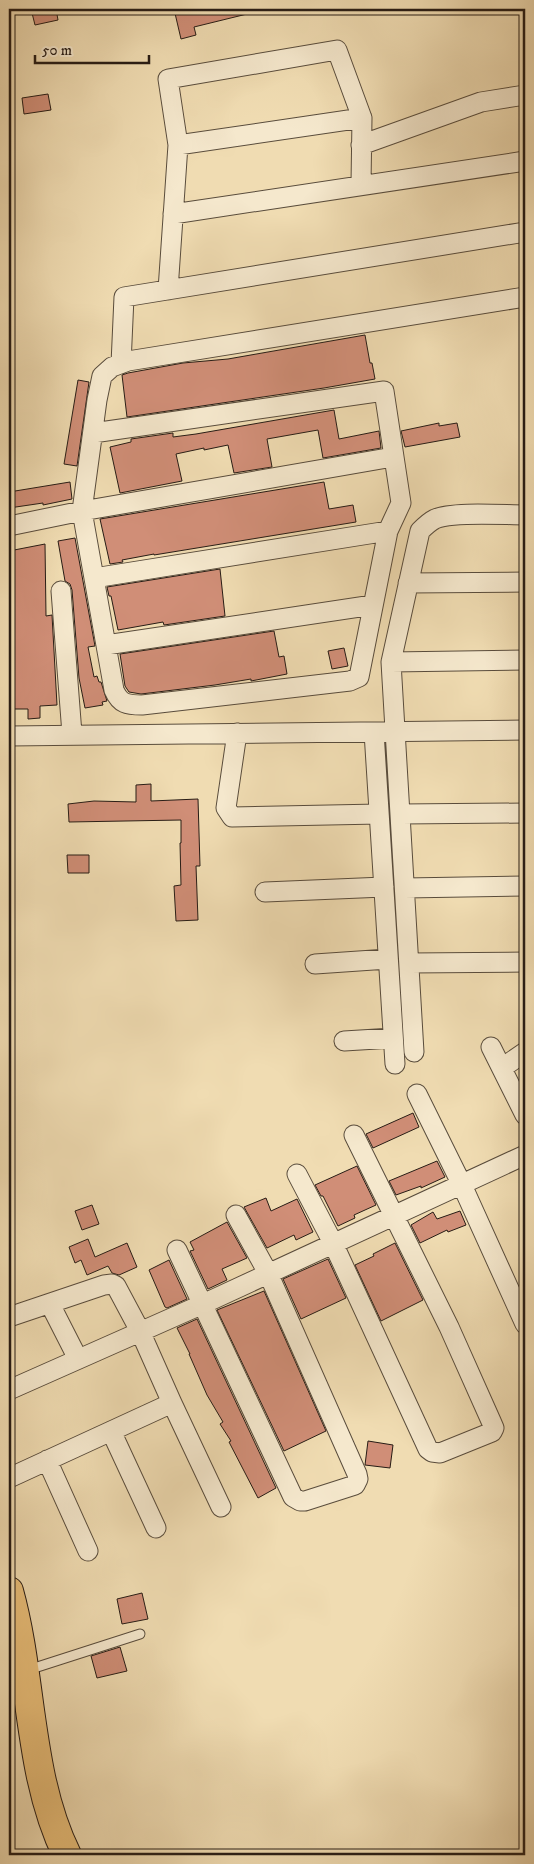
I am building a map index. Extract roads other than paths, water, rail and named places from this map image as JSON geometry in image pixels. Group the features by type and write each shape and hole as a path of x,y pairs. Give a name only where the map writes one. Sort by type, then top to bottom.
{"highway":[{"path":"9,1591 25,1671 44,1793 51,1818 67,1855"}],"street":[{"path":"168,290 178,145 168,79 337,50 362,118 361,184"},
{"path":"361,145 481,102 525,94"},
{"path":"178,145 362,118"},
{"path":"173,214 361,184 525,161"},
{"path":"121,364 124,297 525,232"},
{"path":"93,433 384,391 401,503 388,531 359,677 350,681 127,706 118,700 114,690 82,511 97,400 102,376 112,367 138,360 525,297"},
{"path":"9,526 82,511 393,457"},
{"path":"414,1052 391,662 420,531 427,523 437,518 452,515 525,515"},
{"path":"94,578 388,531"},
{"path":"408,583 525,582"},
{"path":"61,591 72,734"},
{"path":"106,646 373,605"},
{"path":"391,662 525,660"},
{"path":"9,736 525,730"},
{"path":"374,732 395,1064"},
{"path":"237,733 226,808 232,817 379,814"},
{"path":"401,814 525,813"},
{"path":"405,888 525,886"},
{"path":"264,892 384,887"},
{"path":"314,964 388,959"},
{"path":"409,963 525,962"},
{"path":"344,1041 393,1038"},
{"path":"491,1047 525,1114"},
{"path":"502,1068 525,1052"},
{"path":"417,1094 462,1185 525,1324"},
{"path":"297,1174 333,1242 428,1449 432,1452 440,1453 488,1435 494,1428 491,1420 449,1327 354,1135"},
{"path":"11,1384 78,1359 203,1304 333,1242 525,1155"},
{"path":"176,1250 292,1497 305,1501 356,1484 357,1474 268,1274 236,1215"},
{"path":"9,1317 104,1286 114,1284 119,1288 221,1506"},
{"path":"50,1304 78,1359"},
{"path":"9,1478 172,1403"},
{"path":"112,1431 156,1528"},
{"path":"47,1460 88,1551"}],"lane":[{"path":"25,1671 140,1634"}]}
